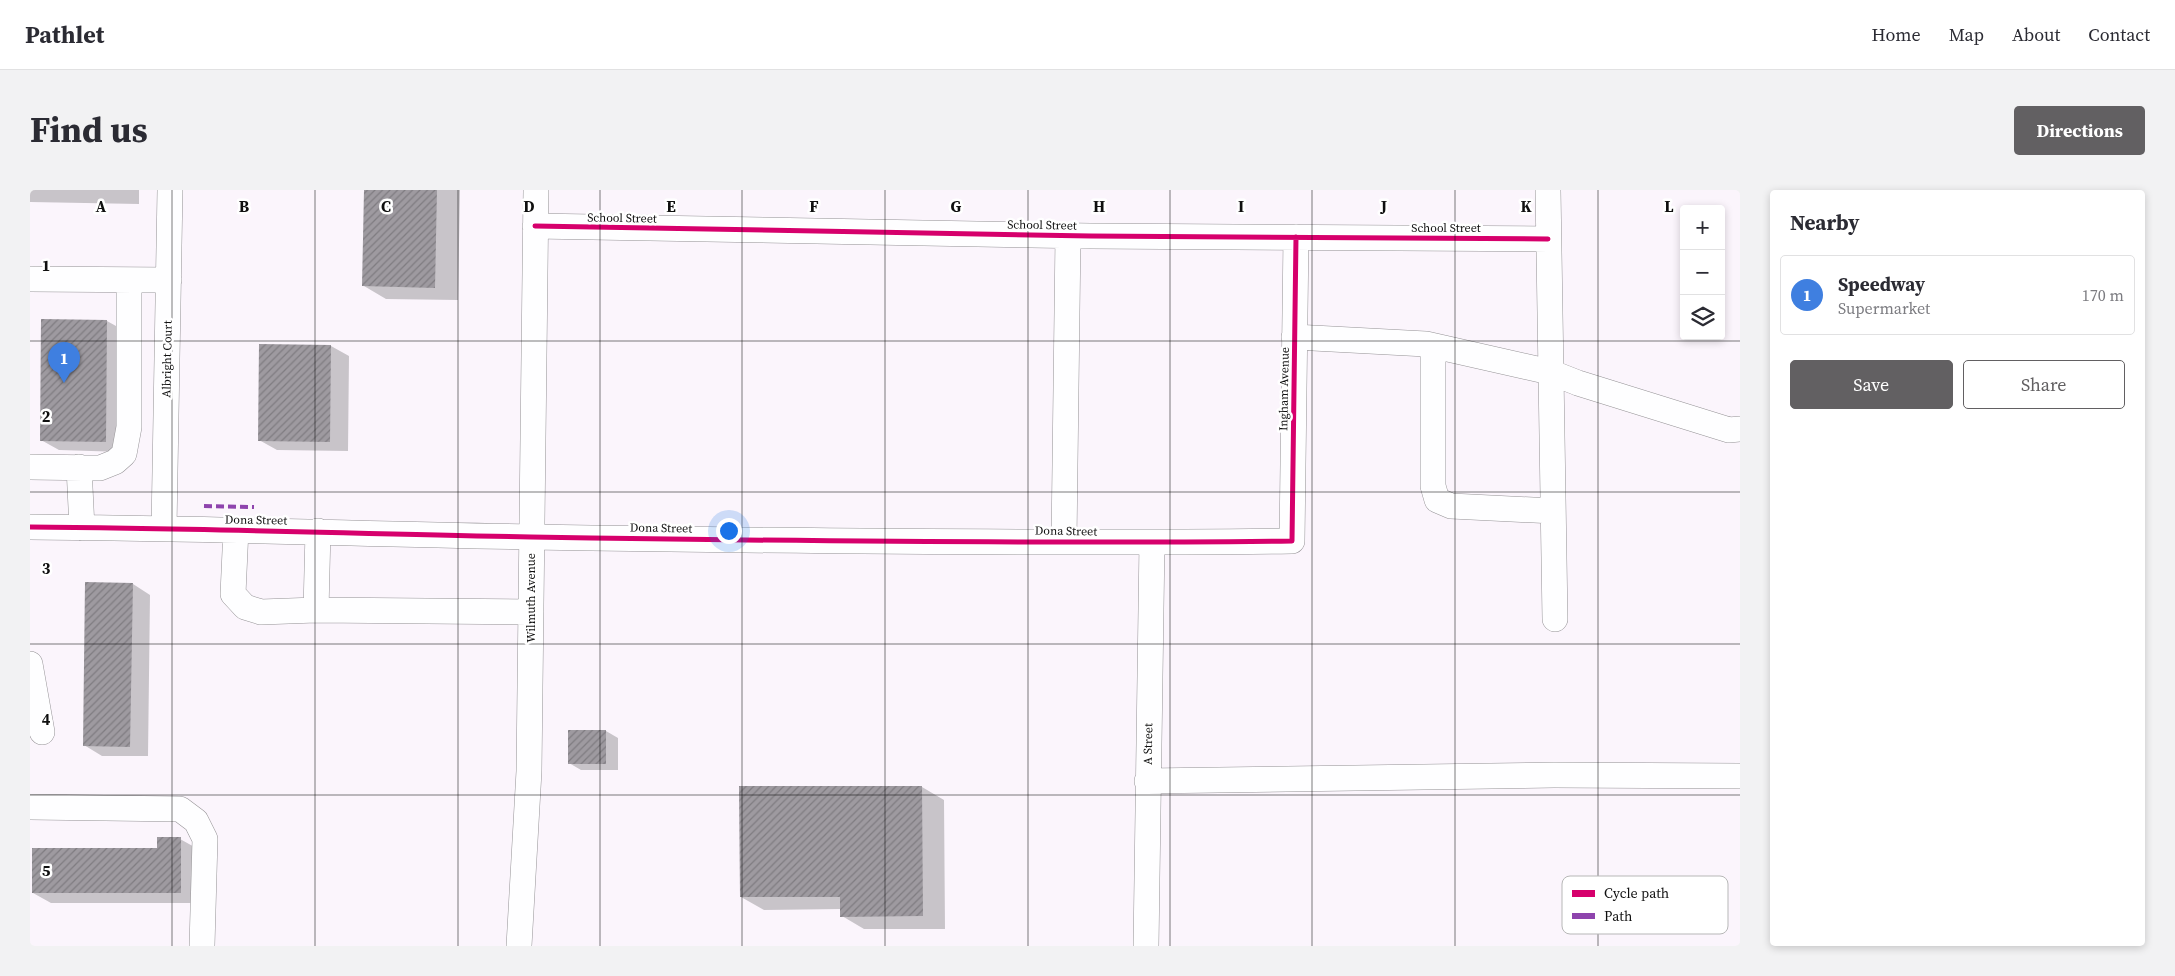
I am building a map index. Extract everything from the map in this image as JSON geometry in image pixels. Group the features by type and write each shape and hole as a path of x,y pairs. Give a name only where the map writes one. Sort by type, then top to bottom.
{"street":[{"name":"Albright Court","path":"164,528 170,190"},
{"name":"Wilmuth Avenue","path":"519,946 529,771 536,190"},
{"path":"1548,190 1555,619"},
{"name":"School Street","path":"535,226 1068,236 1548,239"},
{"path":"1064,542 1068,236"},
{"name":"Ingham Avenue","path":"1292,541 1296,237"},
{"path":"30,279 169,280"},
{"path":"30,467 108,466 124,454 130,428 129,280"},
{"path":"1294,337 1426,344 1550,372 1578,383 1729,430 1740,430"},
{"path":"1433,347 1433,486 1437,500 1451,506 1553,511"},
{"path":"79,467 82,528"},
{"name":"Dona Street","path":"30,527 236,529 531,537 1064,542 1292,541"},
{"path":"236,529 234,594 245,607 261,612 316,610 530,612"},
{"path":"316,610 318,532"},
{"name":"A Street","path":"1146,946 1152,542"},
{"path":"30,664 42,732"},
{"path":"1147,781 1554,776 1740,776"},
{"path":"30,807 180,809 196,820 205,839 202,946"}],"building":[{"path":"364,190 437,190 435,288 362,286"},
{"path":"41,319 107,320 106,442 40,441"},
{"path":"259,344 331,345 330,442 258,441"},
{"path":"85,582 133,583 130,747 83,746"},
{"path":"568,730 606,730 606,764 568,764"},
{"path":"739,786 922,786 923,916 840,917 840,897 740,897"},
{"path":"157,837 181,837 181,893 32,893 32,848 157,848"}],"marked path":[{"path":"204,506 254,507"}],"cycle path":[{"path":"535,226 1091,236 1548,239"},
{"path":"30,527 816,541 1292,541 1296,237"}],"place":[{"name":"Speedway","path":"64,383"}]}
